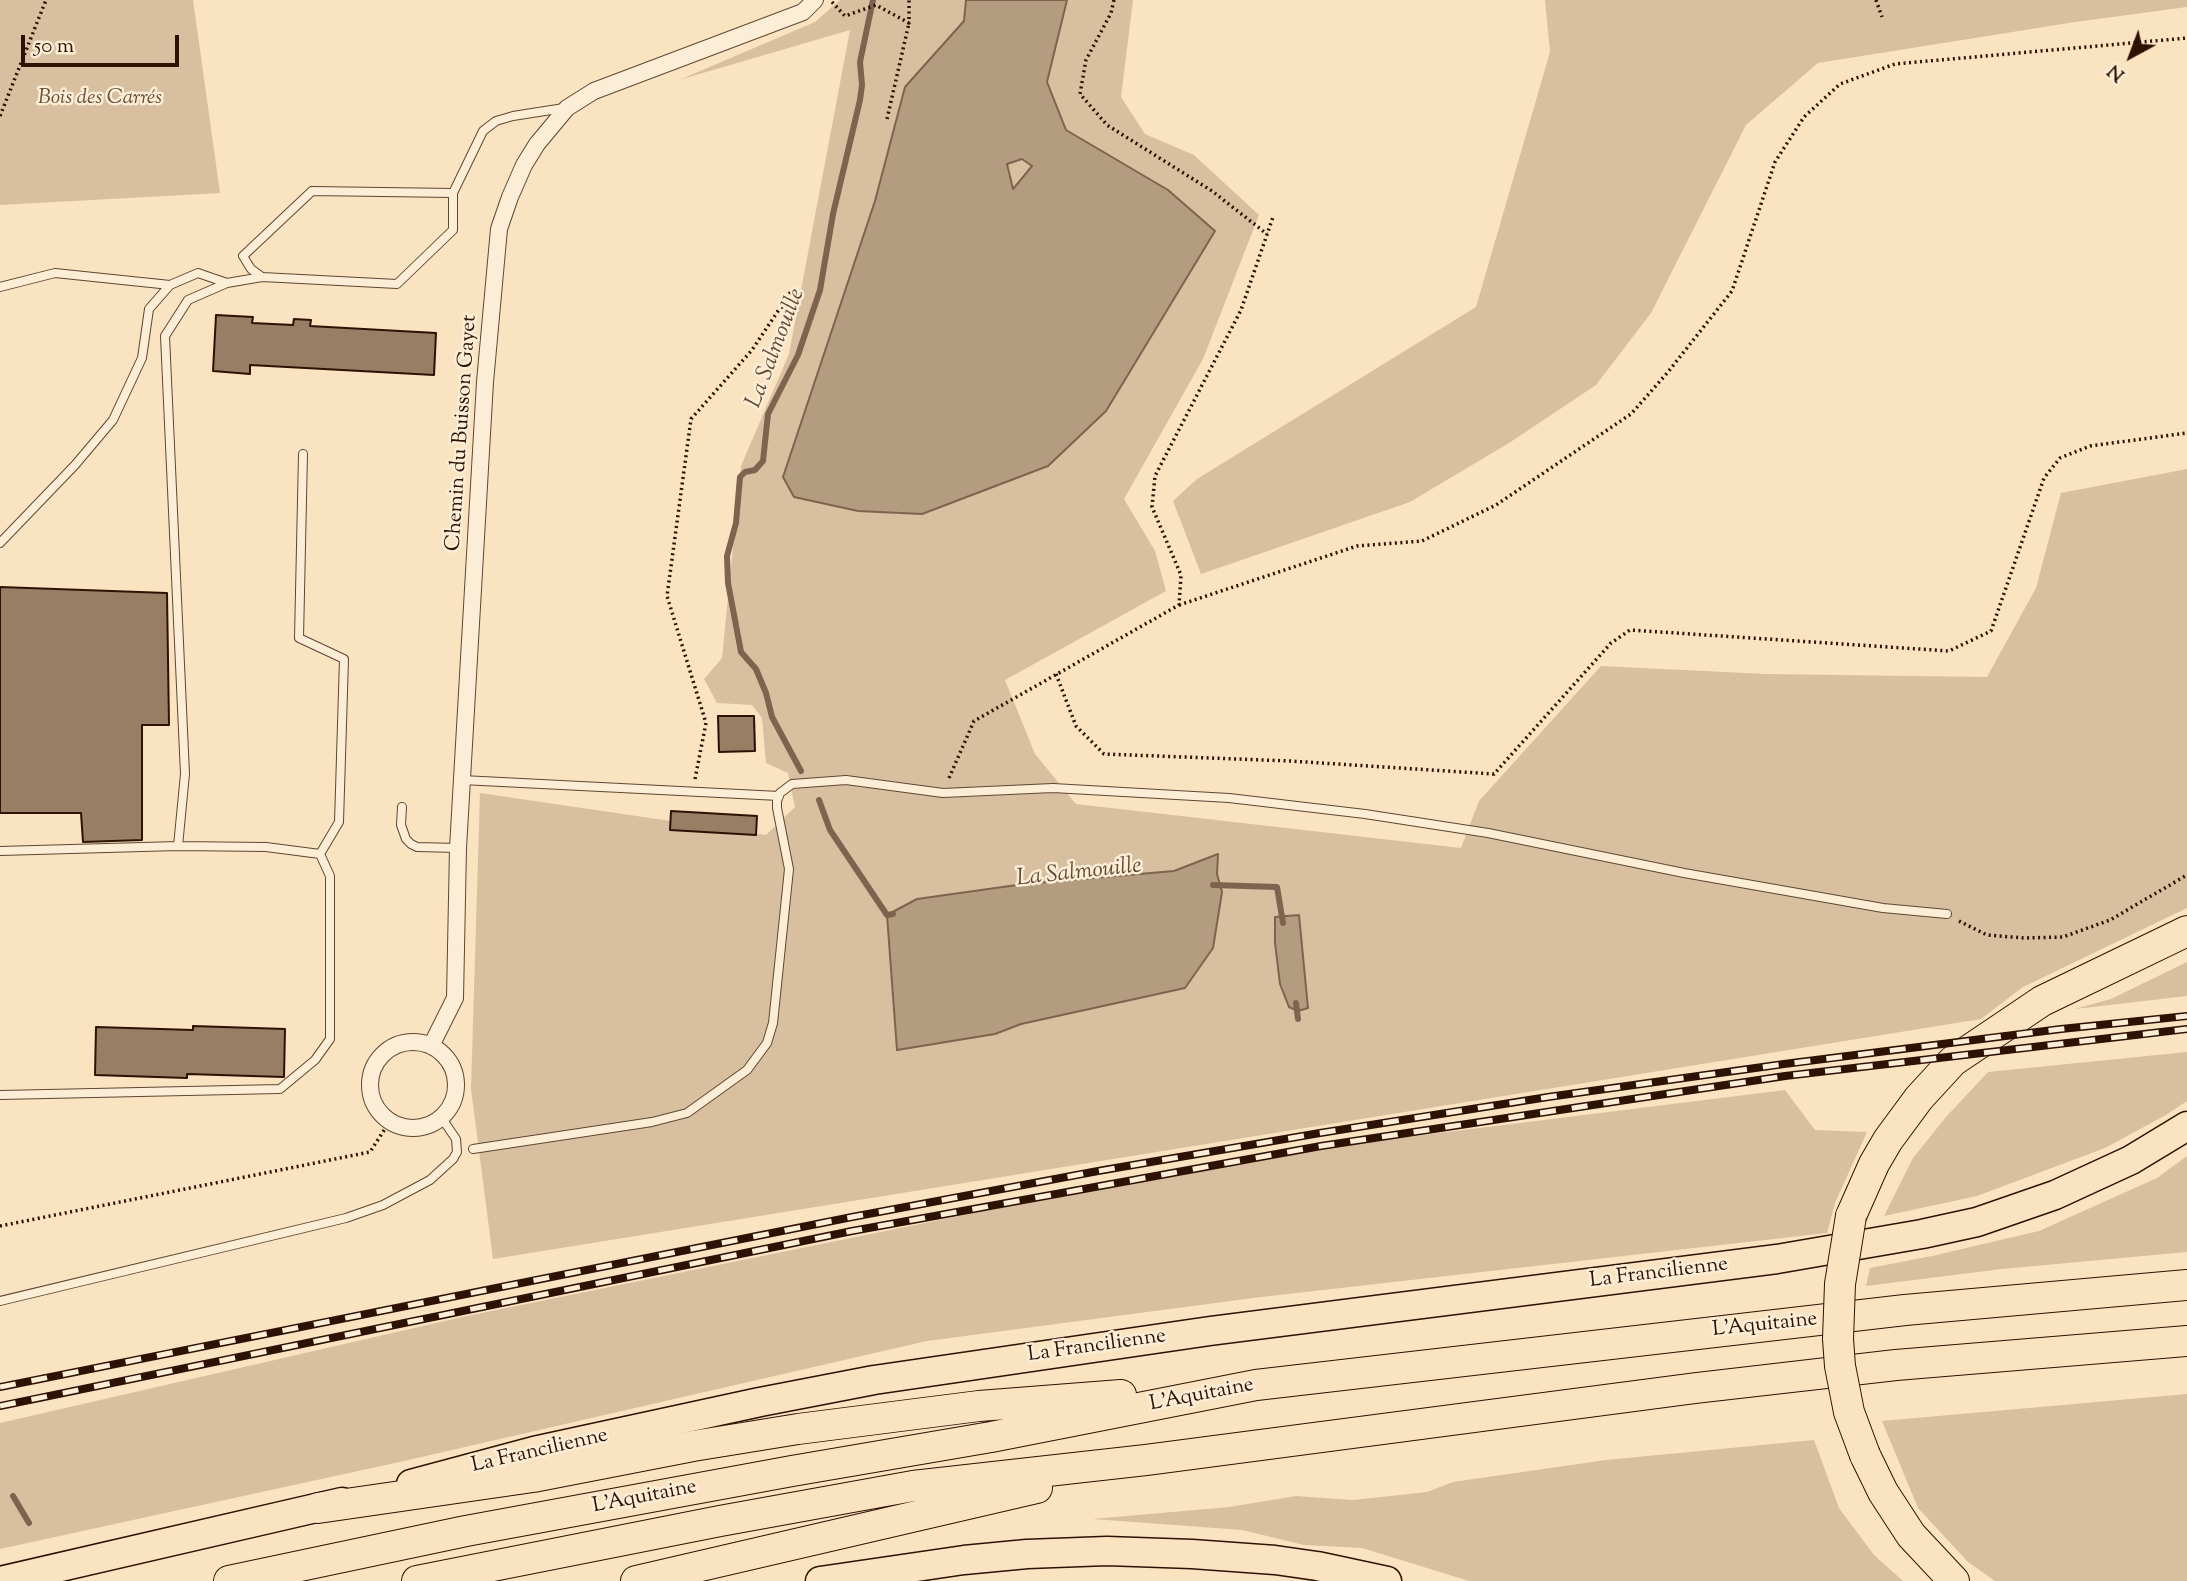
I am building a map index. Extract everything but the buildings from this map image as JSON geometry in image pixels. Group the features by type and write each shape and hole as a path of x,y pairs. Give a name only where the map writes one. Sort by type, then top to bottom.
{"highway":[{"path":"1954,1581 1911,1535 1883,1492 1864,1455 1849,1412 1838,1339 1841,1270 1851,1216 1888,1140 1919,1098 1953,1061 2042,1001 2187,931"},
{"name":"La Francilienne","path":"0,1581 318,1508 534,1451 874,1380 1197,1333 1777,1259 1922,1234 1977,1222 2055,1195 2131,1160 2187,1126"},
{"name":"L'Aquitaine","path":"229,1581 479,1529 991,1437 1256,1385 1905,1310 2187,1286"},
{"name":"L'Aquitaine","path":"417,1581 914,1486 1146,1460 1709,1386 1896,1366 2187,1341"},
{"path":"318,1508 533,1477 693,1446 899,1415 979,1406 1256,1385"},
{"path":"636,1581 855,1528 1007,1496 1146,1460"},
{"path":"820,1581 964,1560 1107,1551 1275,1560 1387,1581"}],"street":[{"name":"Chemin du Buisson Gayet","path":"431,1046 455,998 458,848 485,382 499,229 524,165 550,127 567,108 594,91 803,12 815,0"},
{"path":"418,1042 443,1054 451,1066 455,1094 450,1107 441,1117 416,1128 390,1121 379,1112 372,1099 370,1085 376,1064 390,1048 403,1043 418,1042"}],"lane":[{"path":"178,846 185,774 165,335 188,300 227,283 262,277 397,284 453,230 453,193 483,131 496,121 513,116 567,108"},
{"path":"262,277 251,268 243,256 312,191 453,193"},
{"path":"0,286 55,273 170,285"},
{"path":"0,543 75,465 113,420 142,358 149,309 170,285 198,273 227,283"},
{"path":"303,454 299,638 344,659 339,822 320,854"},
{"path":"462,780 779,796"},
{"path":"474,1149 652,1122 687,1113 747,1070 766,1043 773,1023 789,869 777,808 779,796 785,787 792,784 846,780 943,793 1053,788 1230,798 1365,814 1488,833 1671,870 1883,908 1947,914"},
{"path":"402,807 403,832 411,844 417,847 458,848"},
{"path":"0,851 178,846 267,847 320,854"},
{"path":"0,1095 280,1089 315,1060 330,1040 330,876 320,854"},
{"path":"0,1301 346,1218 383,1205 430,1180 453,1159 457,1152 456,1139 441,1117"}],"path":[{"path":"0,116 46,0"},
{"path":"830,0 845,16 876,5 909,23"},
{"path":"887,119 909,23 909,0"},
{"path":"1114,0 1111,13 1086,60 1080,94 1107,125 1212,191 1268,234"},
{"path":"1876,0 1882,17"},
{"path":"943,793 974,720 1178,605 1357,546 1422,541 1496,505 1631,414 1732,291 1775,162 1804,117 1840,83 1895,64 2187,38"},
{"path":"1178,605 1181,575 1152,507 1154,476 1241,310 1273,217"},
{"path":"693,791 706,723 667,596 691,419 752,350 792,290"},
{"path":"1056,674 1076,726 1104,754 1290,761 1494,774 1611,643 1630,630 1949,652 1991,631 2044,478 2060,458 2090,446 2187,433"},
{"path":"1947,914 1987,935 2024,938 2063,936 2110,920 2187,875"},
{"path":"0,1226 370,1152 390,1121"}],"green space":[{"name":"Bois des Carrés","path":"0,0 193,0 220,193 0,205"},
{"path":"840,0 966,0 964,21 905,88 875,201 1168,190 1066,130 1047,82 1067,0 1133,0 1121,97 1145,134 1194,155 1259,215 1203,359 1124,499 1155,551 1166,591 1005,680 1035,754 1076,804 1461,848 1479,801 1601,666 1765,674 1987,677 2036,588 2061,493 2187,469 2187,908 2023,987 1981,1019 493,1259 471,1089 480,793 766,835 795,807 788,773 766,763 762,718 752,705 717,703 704,679 722,658 741,466 789,354 850,30 679,80 815,22","holes":["1217,855 1217,874 1222,892 1021,1024 995,1034 1024,884 1174,871"]},
{"path":"1545,0 2187,0 2187,7 1818,63 1746,125 1651,313 1596,385 1509,443 1410,502 1201,574 1173,501 1197,479 1476,307 1550,52"},
{"path":"1022,159 1033,166 1012,189 1006,164"},
{"path":"2187,962 2187,996 2075,1009 2111,999"},
{"path":"2187,1052 2187,1101 2166,1115 2105,1148 1977,1196 1884,1216 1913,1158 1988,1072"},
{"path":"1785,1090 1815,1130 1867,1132 1835,1203 1827,1233 1261,1297 927,1341 404,1461 0,1549 0,1423 462,1317 984,1211 1343,1145"},
{"path":"2187,1156 2187,1252 2002,1269 1866,1286 1870,1268 2039,1231 2157,1178"},
{"path":"2187,1394 2187,1581 1995,1581 1968,1562 1918,1508 1882,1421"},
{"path":"1814,1440 1839,1508 1874,1555 1903,1581 1469,1581 1362,1548 1304,1545 1242,1530 1093,1519 1229,1507 1296,1496 1353,1500 1427,1492 1453,1482 1606,1460"}],"shaded area":[{"path":"966,0 1067,0 1047,82 1066,130 1168,190 1215,231 1106,411 1048,466 922,514 858,511 794,497 783,477 875,201 905,87 964,21","holes":["1022,159 1032,166 1013,189 1007,164"]},
{"path":"1218,854 1217,874 1222,892 1213,948 1185,988 1021,1024 995,1034 897,1050 887,915 917,899 1024,884 1174,871"},
{"path":"1299,915 1308,1008 1298,1011 1289,1007 1280,984 1275,917"}],"waterway":[{"name":"La Salmouille","path":"801,771 772,717 756,669 741,652 728,583 727,556 736,523 740,477 745,472 755,470 763,461 768,414 798,355 820,290 833,214 860,100 860,62 873,0"},
{"name":"La Salmouille","path":"819,800 830,830 887,915 893,914"},
{"name":"La Salmouille","path":"1213,885 1277,887 1283,923"},
{"name":"La Salmouille","path":"1296,1003 1298,1019"},
{"path":"13,1496 29,1523"}],"railway":[{"path":"0,1387 852,1217 1320,1133 1784,1064 2187,1016"},
{"path":"0,1406 852,1231 1321,1146 1785,1076 2187,1029"}]}
